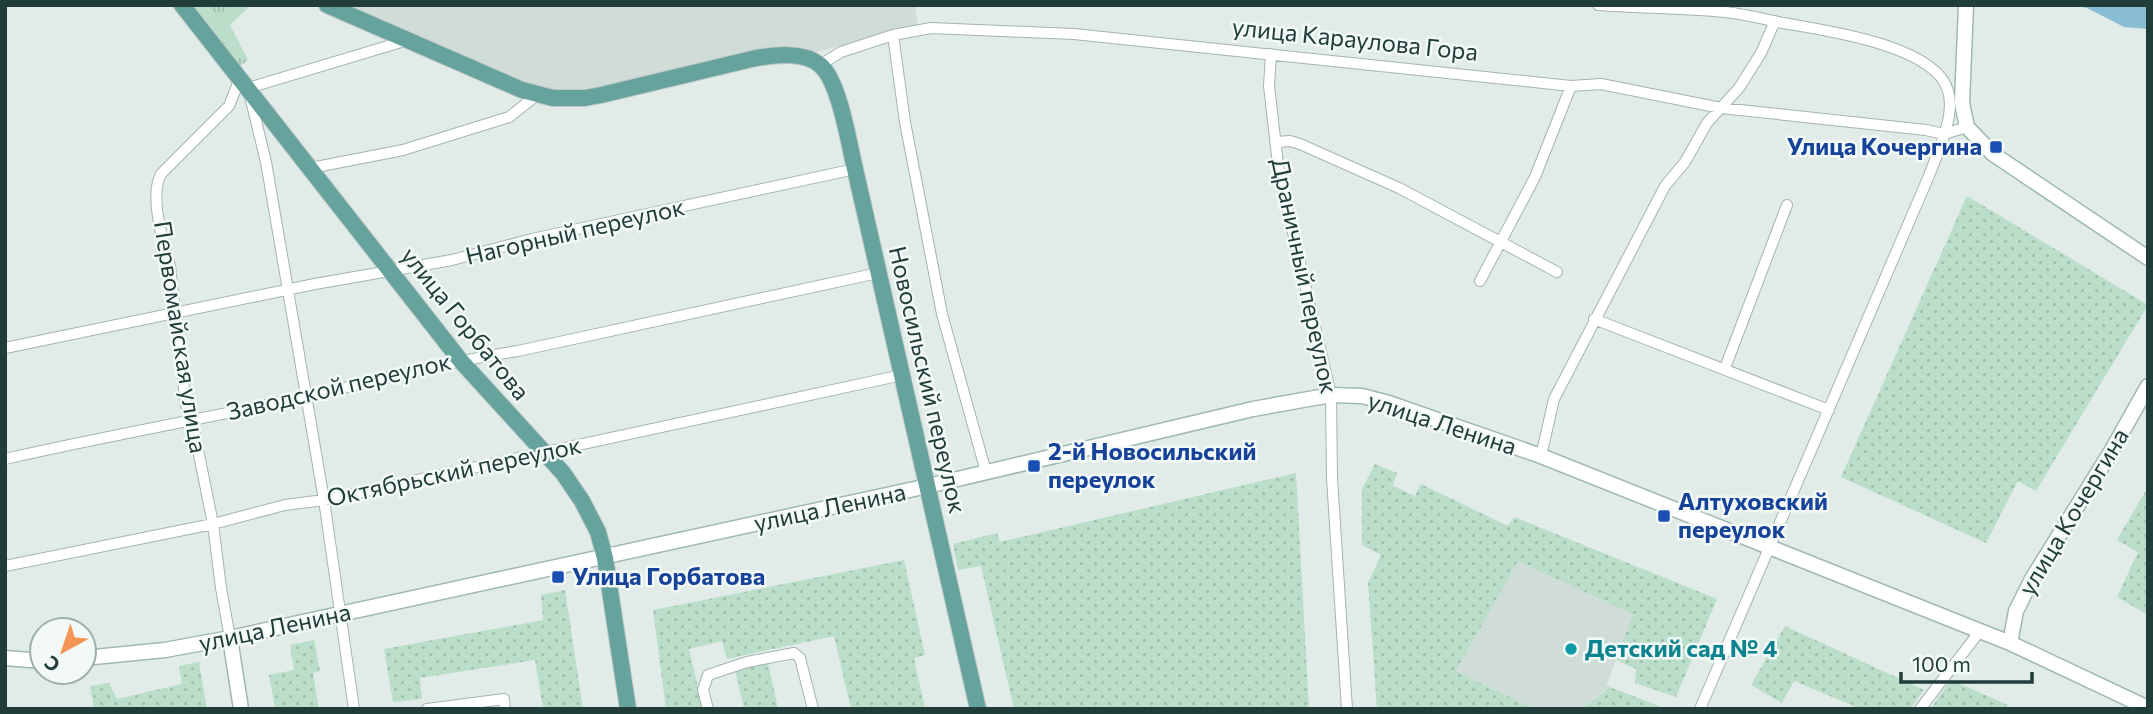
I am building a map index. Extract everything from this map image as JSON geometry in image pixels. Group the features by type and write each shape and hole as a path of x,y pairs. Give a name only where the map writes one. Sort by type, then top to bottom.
{"main road":[{"name":"улица Горбатова","path":"182,5 460,360 564,473 582,501 598,532 605,558 628,709"},
{"path":"327,5 505,84 553,98 585,98 756,58 780,55 795,56 820,65"},
{"path":"1966,5 1962,103 1967,127 1993,154 2148,258"},
{"name":"Новосильский переулок","path":"820,65 833,83 855,169 978,709"},
{"name":"улица Кочергина","path":"2010,643 2016,611 2032,579 2112,450 2148,386"},
{"name":"улица Ленина","path":"98,657 165,650 230,638 605,558 928,486 1253,409 1331,394 1363,397 1389,404 1541,456 2010,643 2148,708"},
{"name":"Первомайская улица","path":"230,638 241,709"},
{"path":"5,658 28,660"}],"street":[{"path":"1598,5 1726,12 1857,36 1889,47 1932,68 1942,78 1949,92 1949,110 1944,134 1700,709"},
{"path":"1541,456 1554,399 1665,186 1685,162 1707,123 1739,88 1761,53 1774,21"},
{"name":"улица Караулова Гора","path":"820,65 841,52 893,35 931,28 1074,34 1572,86 1601,84 1721,108 1944,134 1967,127"},
{"path":"893,35 905,122 942,314 986,472"},
{"path":"354,709 324,500 266,162 244,83 408,40"},
{"name":"Драничный переулок","path":"1271,54 1269,86 1279,173 1331,394 1332,478 1348,709"},
{"name":"Первомайская улица","path":"230,638 212,524 192,420 184,396 177,314 156,194 157,183 162,174 229,106 244,83"},
{"path":"1480,281 1498,242 1535,177 1572,86"},
{"path":"311,168 403,150 509,117 537,95"},
{"path":"1276,142 1290,141 1300,144 1399,188 1557,272"},
{"name":"Нагорный переулок","path":"5,348 288,290 393,272 855,169"},
{"path":"1725,368 1787,205"},
{"name":"Заводской переулок","path":"5,459 878,273"},
{"path":"1594,319 1829,410"},
{"name":"Октябрьский переулок","path":"5,566 902,375"},
{"path":"1920,709 1980,631"},
{"path":"708,709 703,690 708,675 794,653 800,658 813,709"},
{"path":"427,709 504,699 505,709"}],"shaded area":[{"path":"347,5 915,5 918,26 816,52 793,47 764,48 593,88 555,92 530,87"},
{"path":"1518,560 1633,614 1605,690 1581,709 1535,709 1456,671"}],"green space":[{"path":"189,5 251,5 230,25 248,60 239,67"},
{"path":"1967,196 2148,305 2036,491 2018,481 1986,543 1841,477"},
{"path":"1375,464 1397,473 1393,486 1415,496 1421,484 1508,526 1514,517 1717,599 1676,697 1635,683 1636,669 1616,660 1633,614 1518,561 1456,671 1535,709 1377,709 1368,583 1381,555 1362,545 1362,489"},
{"path":"1296,473 1309,709 1014,709 981,566 958,570 953,544 997,533 1000,542"},
{"path":"2148,487 2148,615 2117,597 2138,552 2117,540"},
{"path":"904,560 925,655 914,658 925,709 851,709 834,636 727,659 722,641 689,649 703,709 666,709 653,610"},
{"path":"565,590 583,709 543,709 535,660 420,678 422,699 393,702 384,649 543,620 541,595"},
{"path":"1785,626 1924,690 1910,709 1861,709 1794,681 1782,703 1751,685"},
{"path":"314,640 320,671 313,673 319,709 275,709 269,675 294,670 290,645"},
{"path":"199,662 207,709 94,709 90,686 109,683 117,699 182,684 179,666"},
{"path":"768,663 778,709 744,709 735,669"},
{"path":"1951,680 2008,705 2005,709 1931,708"},
{"path":"1607,686 1659,706 1658,709 1581,709 1605,691"}],"water":[{"path":"2073,5 2148,5 2148,29 2124,27 2087,8"}],"place":[{"name":"Улица Кочергина","path":"1996,147"},
{"name":"2-й Новосильский переулок","path":"1034,466"},
{"name":"Алтуховский переулок","path":"1664,516"},
{"name":"Улица Горбатова","path":"558,577"},
{"name":"Детский сад № 4","path":"1571,649"}]}
